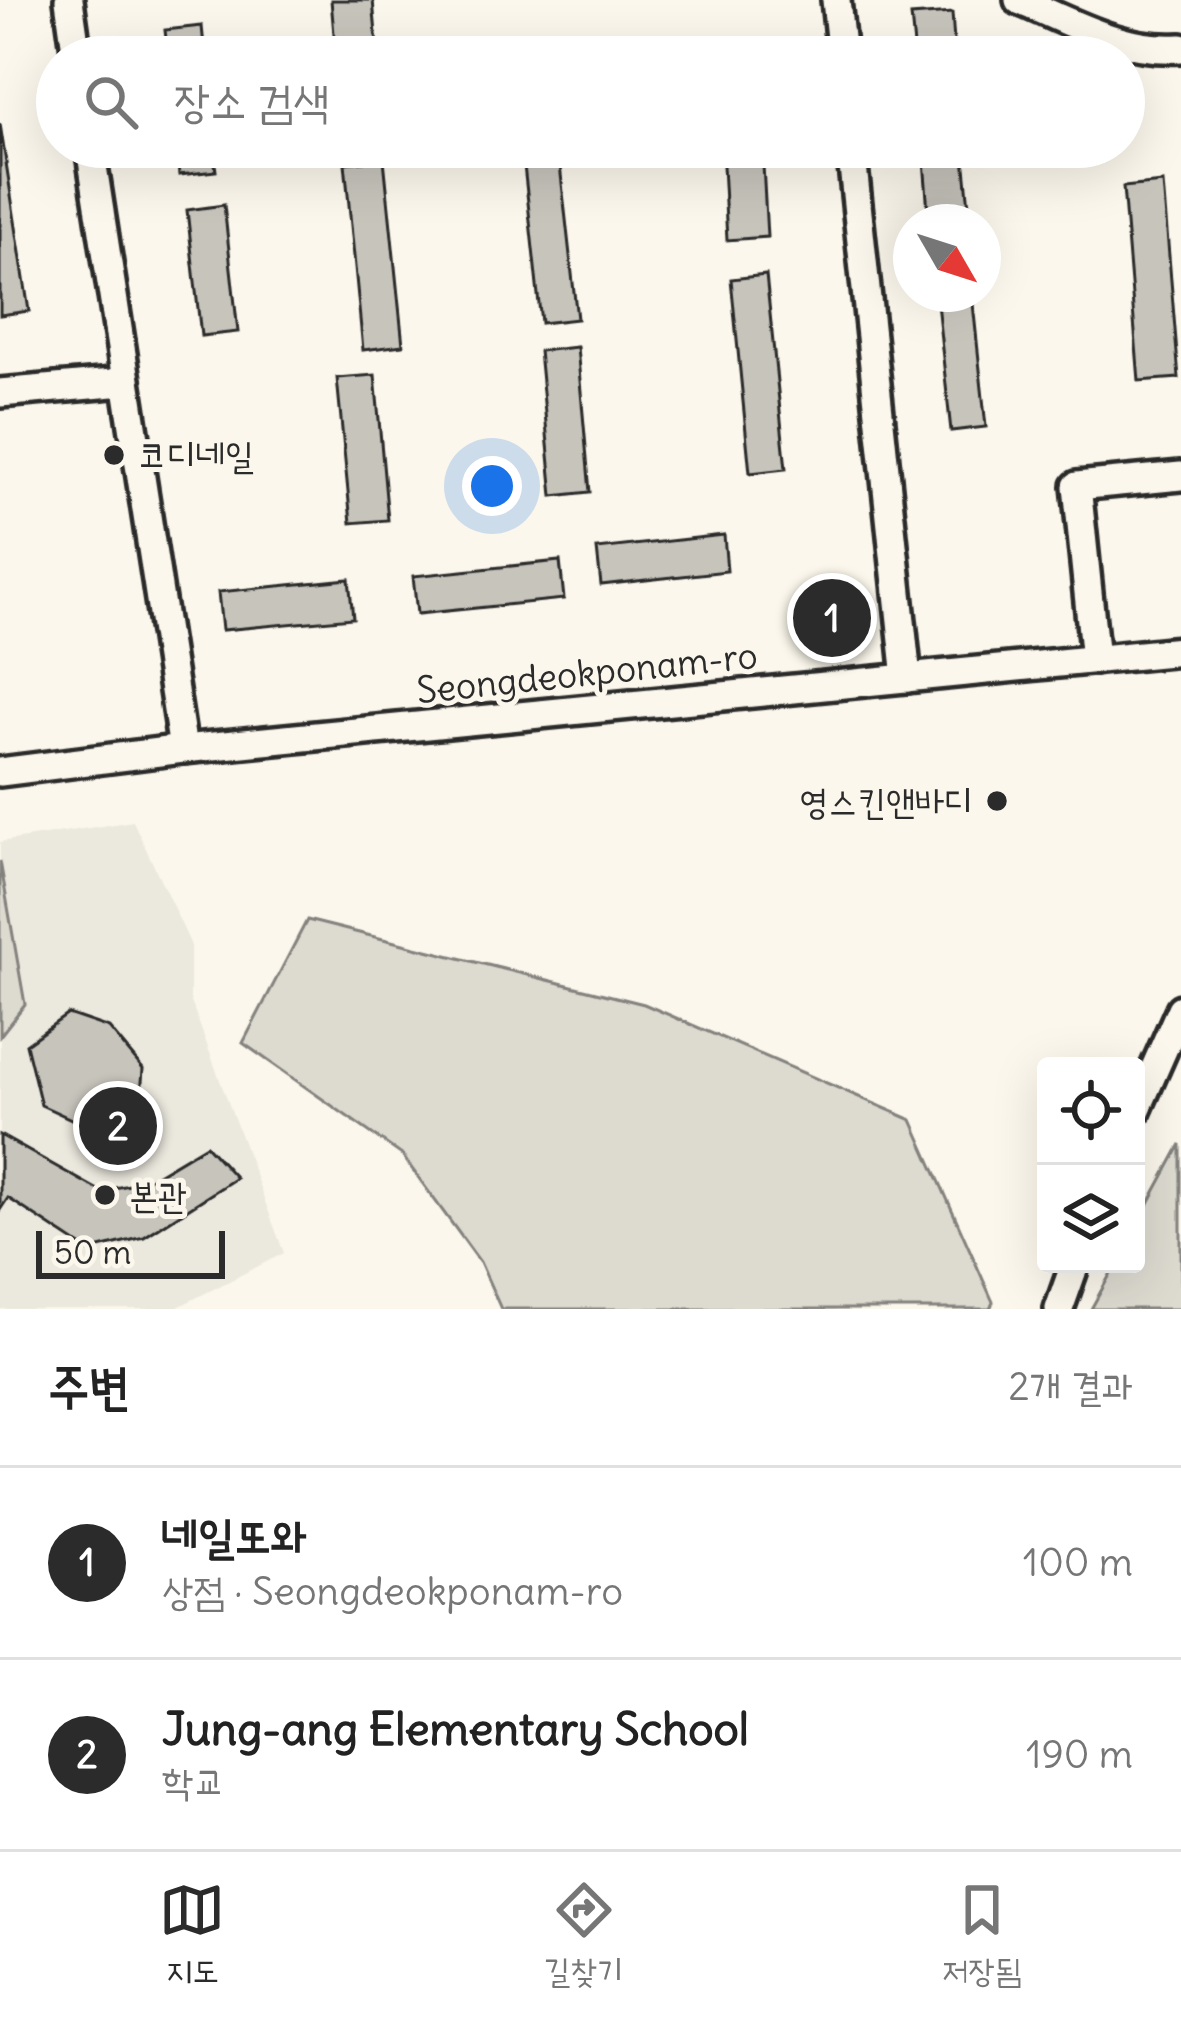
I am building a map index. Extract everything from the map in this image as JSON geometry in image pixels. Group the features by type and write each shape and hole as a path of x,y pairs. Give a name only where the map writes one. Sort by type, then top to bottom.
{"street":[{"path":"68,0 74,36"},
{"path":"836,0 840,36"},
{"path":"1019,0 1100,36"},
{"path":"1145,48 1181,48"},
{"path":"93,168 182,749"},
{"path":"853,168 907,678"},
{"path":"0,392 124,382"},
{"path":"1095,660 1078,486 1181,476"},
{"name":"Seongdeokponam-ro","path":"0,772 182,749 1181,651"},
{"path":"1145,1091 1181,1010"},
{"path":"1059,1309 1073,1273"}],"shaded area":[{"path":"133,821 190,943 190,999 284,1253 174,1309 0,1309 0,842"},
{"path":"0,861 25,1004 0,1036"},
{"path":"307,920 644,1004 912,1120 993,1302 990,1309 501,1309 480,1262 402,1155 243,1043"},
{"path":"1181,1144 1181,1309 1091,1309 1111,1273 1145,1273 1145,1210"}],"building":[{"path":"331,0 373,0 376,36 334,36"},
{"path":"952,13 954,36 913,36 911,16"},
{"path":"202,26 203,36 166,36 165,30"},
{"path":"0,124 29,311 0,315"},
{"path":"178,168 216,168 216,171 179,175"},
{"path":"345,168 385,168 403,345 363,350"},
{"path":"524,168 560,168 577,319 541,323"},
{"path":"723,168 763,168 767,237 727,240"},
{"path":"925,168 965,168 969,204 927,204"},
{"path":"1163,183 1179,378 1139,381 1123,187"},
{"path":"224,205 238,332 201,336 187,210"},
{"path":"766,275 786,469 750,473 731,279"},
{"path":"938,312 974,312 986,427 951,431"},
{"path":"577,347 590,492 553,496 539,351"},
{"path":"375,375 388,520 351,523 337,378"},
{"path":"724,535 727,571 601,585 597,549"},
{"path":"560,561 564,599 417,614 413,576"},
{"path":"349,579 353,618 222,630 218,592"},
{"path":"68,1014 109,1028 143,1069 140,1108 91,1128 41,1105 26,1044"},
{"name":"본관","path":"0,1135 100,1191 144,1182 206,1145 236,1178 144,1237 88,1251 8,1198 0,1210"}],"place":[{"name":"코디네일","path":"114,455"},
{"name":"네일또와","path":"832,618"},
{"name":"영스킨앤바디","path":"997,801"},
{"name":"Jung-ang Elementary School","path":"118,1126"},
{"name":"본관","path":"105,1195"}]}
